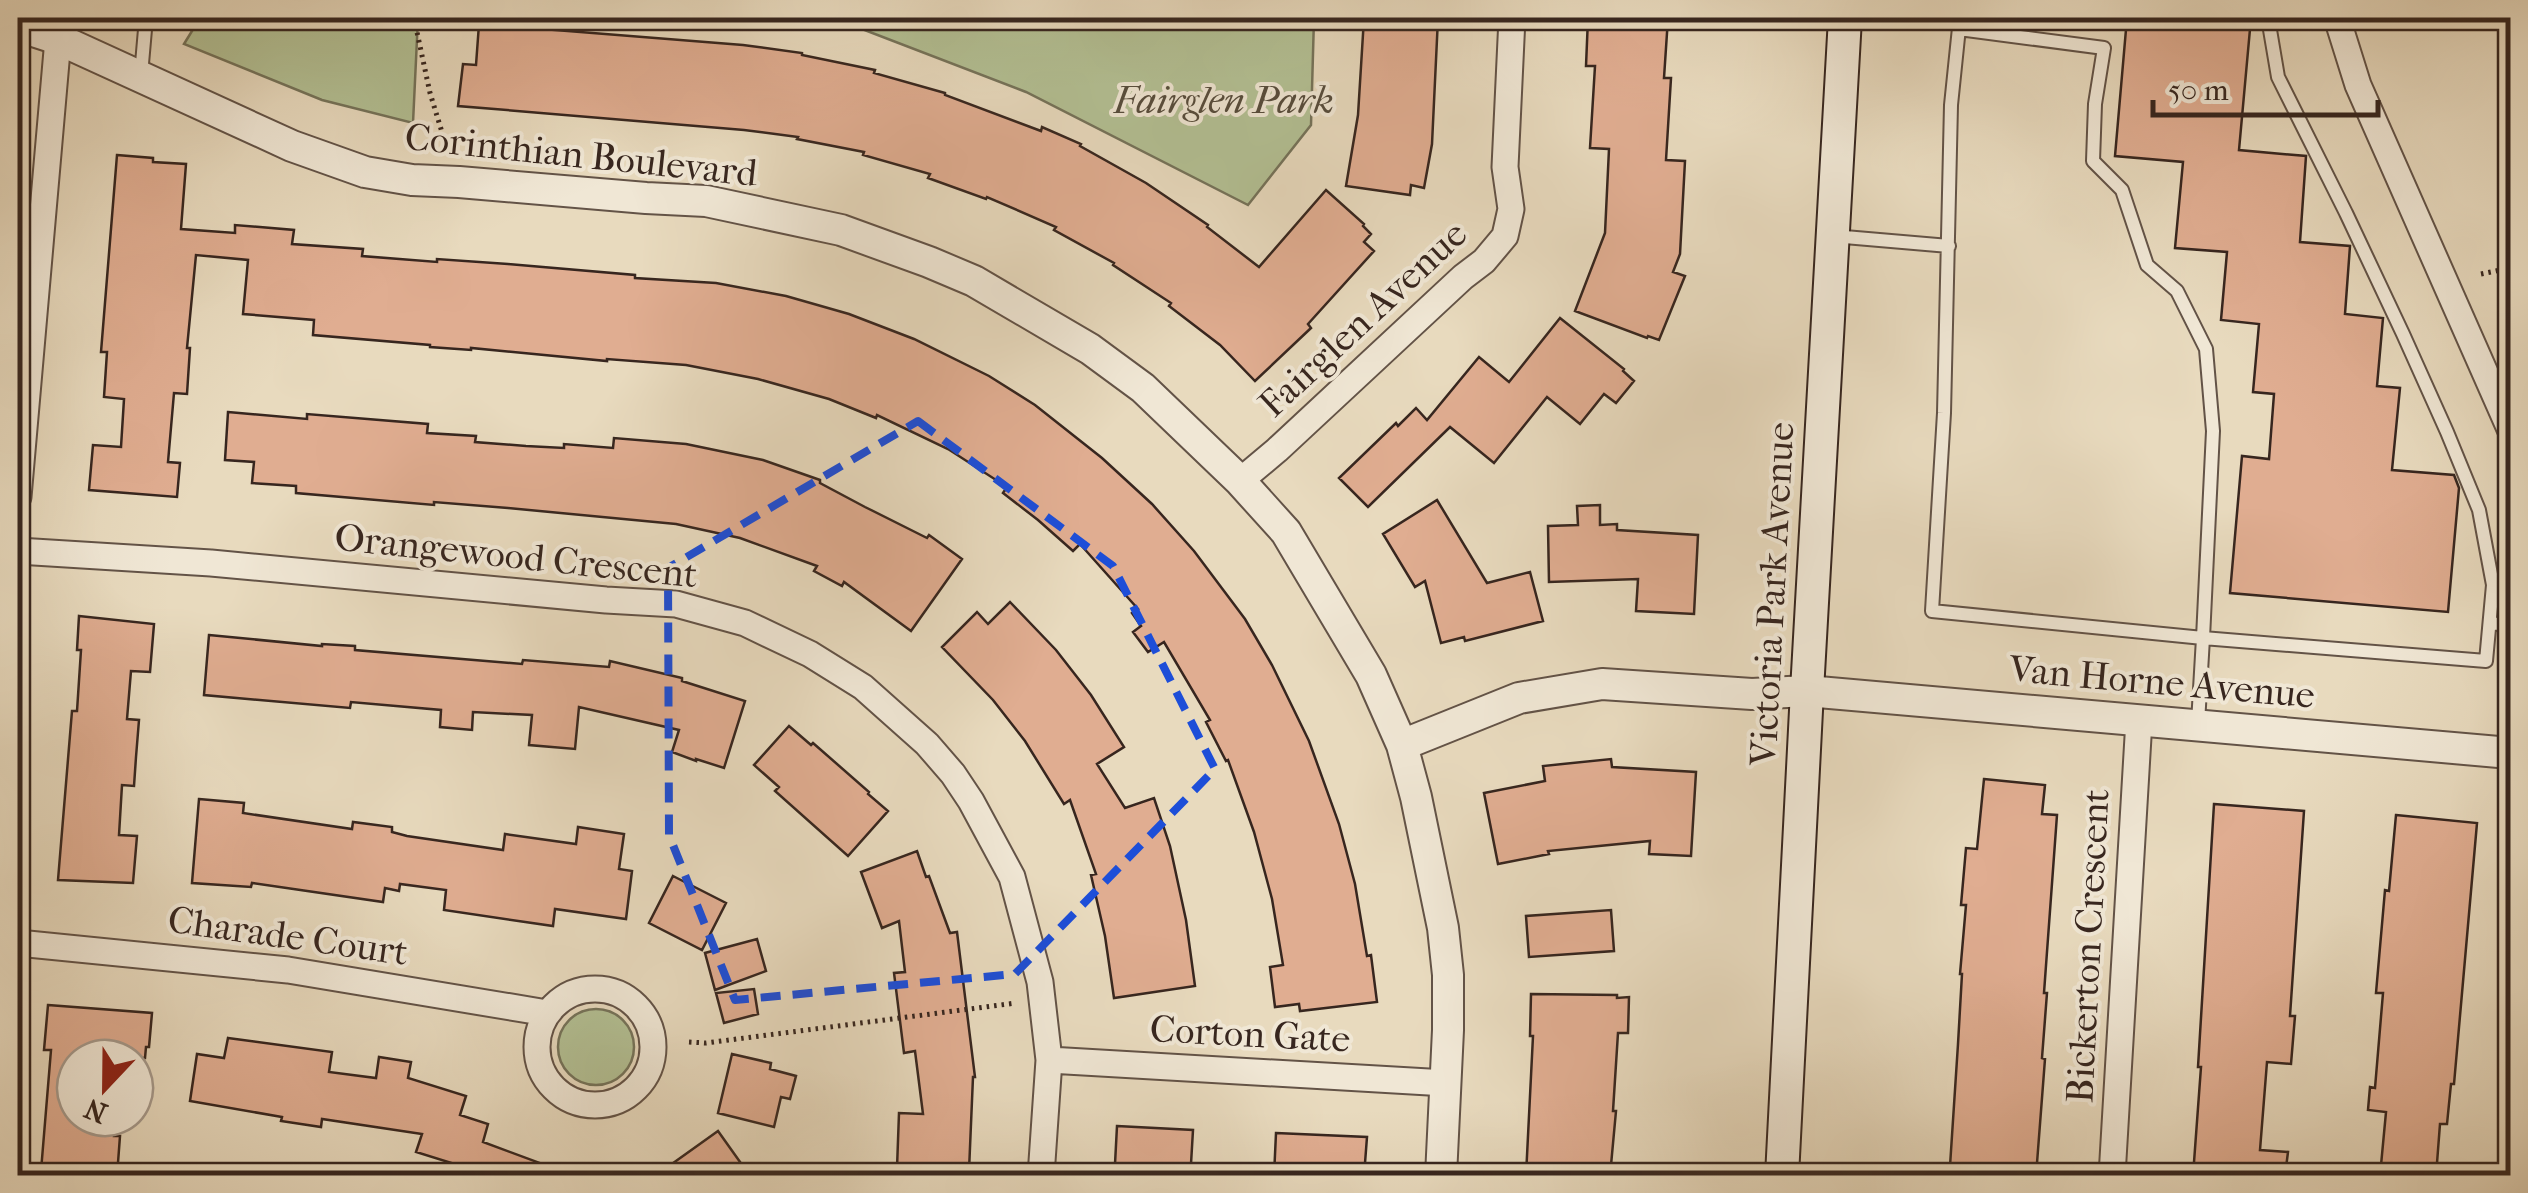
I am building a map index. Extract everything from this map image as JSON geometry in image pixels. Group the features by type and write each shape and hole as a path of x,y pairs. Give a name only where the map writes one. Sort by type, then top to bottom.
{"main road":[{"name":"Victoria Park Avenue","path":"1782,1176 1845,18"}],"street":[{"name":"Fairglen Avenue","path":"1240,482 1484,261 1505,236 1512,209 1505,168 1512,18"},
{"path":"2336,18 2358,85 2510,429"},
{"name":"Corinthian Boulevard","path":"18,26 58,39 292,146 365,172 412,180 706,201 841,230 974,281 1090,349 1143,388 1286,532 1370,675 1402,745 1443,928 1448,976 1441,1176"},
{"path":"18,497 58,39"},
{"name":"Orangewood Crescent","path":"18,551 676,604 745,623 778,637 863,687 928,744 962,788 1012,877 1040,982 1049,1060 1040,1176"},
{"name":"Van Horne Avenue","path":"1402,745 1519,698 1602,684 1752,694 1807,690 2510,754"},
{"name":"Bickerton Crescent","path":"2112,1176 2139,720"},
{"name":"Charade Court","path":"18,943 288,970 548,1013"},
{"path":"579,990 618,992 647,1019 653,1037 653,1057 646,1076 634,1091 600,1105 564,1096 540,1067 537,1048 548,1013 561,999 579,990"},
{"name":"Corton Gate","path":"1049,1060 1446,1082"}],"lane":[{"path":"140,77 146,18"},
{"path":"2198,726 2203,638 2214,431 2206,349 2177,291 2147,265 2122,190 2094,160 2095,104 2104,48 1960,23 1951,105 1944,430 1932,611 2203,638 2486,662 2494,584 2479,510 2403,334 2278,77 2268,18"},
{"path":"1832,236 1949,246"},
{"path":"2490,624 2510,625"}],"path":[{"path":"414,18 445,142"},
{"path":"2482,274 2510,268"},
{"path":"690,1042 1024,1002"}],"highlighted area":[{"path":"918,421 1113,566 1215,769 1015,974 735,1000 669,835 668,568"}],"green space":[{"path":"200,18 418,18 413,123 322,100 184,44"},
{"name":"Fairglen Park","path":"794,18 1314,18 1311,125 1248,205 1026,92 862,29"},
{"path":"596,1009 623,1020 634,1047 623,1074 596,1085 569,1074 558,1047 569,1020"}],"building":[{"path":"1364,18 1438,18 1432,144 1424,188 1411,185 1410,195 1346,186 1358,115"},
{"path":"1588,18 1668,18 1664,78 1671,78 1666,160 1685,161 1680,254 1673,272 1685,276 1659,340 1575,311 1605,233 1609,149 1590,148 1595,66 1586,66"},
{"path":"2127,18 2251,18 2239,150 2306,156 2300,242 2350,246 2345,314 2383,318 2377,386 2400,388 2392,470 2454,475 2459,488 2448,612 2230,593 2242,456 2269,459 2274,394 2253,392 2259,324 2221,320 2227,252 2175,248 2183,162 2115,156"},
{"path":"479,24 743,45 802,53 875,70 874,73 945,93 1081,144 1208,225 1259,267 1326,190 1364,224 1371,234 1364,242 1374,251 1308,324 1311,328 1255,381 1220,345 1169,306 1171,303 1114,263 1054,230 1056,227 987,197 928,178 930,174 863,155 864,152 798,137 458,106 463,64 476,65"},
{"path":"117,155 186,164 181,229 235,233 235,225 294,230 292,244 363,249 362,256 635,275 716,283 786,296 914,339 989,376 1035,405 1152,504 1194,551 1245,619 1272,665 1309,741 1339,824 1355,884 1367,956 1371,955 1377,1002 1300,1011 1299,1004 1275,1007 1270,967 1283,965 1272,899 1254,832 1228,760 1206,722 1210,720 1164,642 1148,652 1133,632 1141,626 1132,613 1138,609 1080,544 1073,551 1003,493 1007,487 948,449 877,415 876,418 829,399 758,379 686,365 313,335 314,320 243,314 248,260 196,255 187,394 174,393 168,462 180,463 177,497 89,490 93,445 121,447 124,399 104,397 107,352 101,352"},
{"path":"1560,318 1634,381 1616,403 1604,394 1580,424 1547,397 1494,463 1450,427 1368,507 1339,478 1416,408 1427,420 1479,357 1509,382"},
{"path":"228,412 428,424 427,433 476,436 475,442 526,446 613,448 614,438 686,444 763,460 820,480 865,507 927,538 929,535 962,559 911,631 844,582 842,586 814,571 817,566 740,538 676,524 296,493 296,486 252,483 254,462 225,460"},
{"path":"1437,500 1487,583 1530,572 1543,621 1465,641 1464,637 1441,643 1425,581 1415,587 1383,534"},
{"path":"1600,505 1600,525 1617,524 1617,530 1698,535 1694,614 1636,611 1638,579 1549,582 1548,526 1578,525 1577,506"},
{"path":"1010,602 1056,650 1124,747 1097,764 1125,808 1154,798 1170,846 1195,986 1114,998 1091,875 1096,874 1070,800 1064,804 1025,741 993,700 942,647 977,612 988,624"},
{"path":"79,616 154,624 150,672 131,671 127,719 139,720 134,786 122,785 119,835 137,836 133,883 58,880 72,711 77,711"},
{"path":"209,635 522,664 523,660 609,667 610,661 682,678 745,701 724,768 672,752 679,730 579,707 575,749 529,745 532,715 473,712 472,730 440,727 441,710 351,702 350,708 204,695"},
{"path":"789,726 888,811 848,856 775,791 779,787 754,765"},
{"path":"1611,759 1612,767 1696,772 1691,856 1649,854 1650,841 1548,851 1549,854 1498,864 1484,793 1545,781 1543,766"},
{"path":"1984,779 2045,785 2042,814 2057,815 2036,1176 1985,1176 1986,1169 1950,1166 1966,848 1977,849"},
{"path":"199,799 244,803 243,813 352,829 353,822 392,827 392,832 407,836 503,850 505,834 576,844 578,827 624,834 619,869 632,871 626,919 555,909 553,926 444,910 446,890 400,884 399,891 385,888 383,902 252,883 251,887 192,883"},
{"path":"2214,804 2304,811 2290,1016 2295,1016 2291,1064 2267,1062 2260,1150 2288,1152 2285,1176 2193,1176"},
{"path":"2396,815 2477,823 2454,1084 2447,1124 2440,1124 2436,1176 2380,1176 2386,1112 2368,1110 2370,1087 2375,1088 2383,993 2376,993"},
{"path":"917,851 950,933 957,932 975,1077 969,1171 897,1168 899,1113 923,1114 915,1051 904,1053 894,973 905,972 899,921 882,928 861,872"},
{"path":"673,876 726,903 702,950 649,923"},
{"path":"1611,910 1614,951 1529,957 1526,916"},
{"path":"757,939 766,971 715,990 705,953"},
{"path":"754,989 758,1014 724,1023 716,993"},
{"path":"1531,994 1629,997 1628,1033 1618,1033 1610,1176 1526,1176 1533,1036"},
{"path":"48,1005 152,1013 150,1038 55,1038 55,1138 120,1138 117,1176 55,1176 55,1172 41,1171 51,1050 44,1050"},
{"path":"228,1038 332,1052 329,1072 376,1078 379,1057 411,1062 408,1078 466,1096 460,1115 488,1124 483,1142 567,1176 493,1176 416,1152 422,1134 322,1119 321,1127 190,1101 197,1054 224,1058"},
{"path":"732,1054 771,1063 770,1069 796,1076 790,1099 781,1097 774,1127 718,1113"},
{"path":"1117,1126 1193,1130 1191,1164 1182,1164 1182,1174 1174,1176 1119,1176 1120,1164 1115,1164"},
{"path":"718,1131 750,1176 655,1176"},
{"path":"1276,1133 1367,1137 1364,1176 1274,1176"}]}
